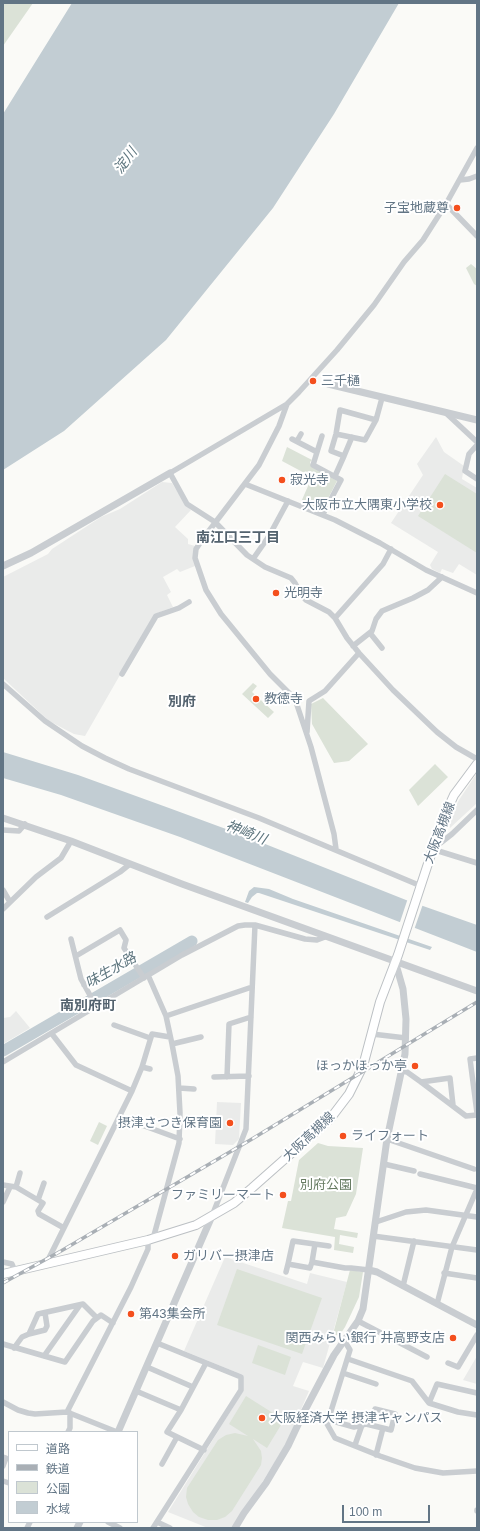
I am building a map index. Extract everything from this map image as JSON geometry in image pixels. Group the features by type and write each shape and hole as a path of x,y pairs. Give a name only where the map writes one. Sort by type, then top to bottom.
{"main road":[{"name":"大阪高槻線","path":"3,1274 150,1240 178,1231 212,1216 252,1188 330,1119 345,1099 358,1077 372,1034 380,1002 397,958 442,821 454,795 477,764"}],"street":[{"path":"3,566 31,553 287,404 337,350 374,305 404,262 423,240 446,204 477,148"},
{"path":"460,180 477,176"},
{"path":"446,204 477,236"},
{"path":"328,384 447,414 477,420"},
{"path":"336,434 365,440 376,420 382,398"},
{"path":"287,404 280,426 259,465 196,549 195,558 206,590 221,614 270,674 295,699 307,736 334,834 336,849"},
{"path":"344,456 331,451 336,434 340,410 376,420"},
{"path":"447,414 477,442"},
{"path":"301,434 295,440 317,452"},
{"path":"322,436 313,465 341,480 323,514"},
{"path":"335,476 352,437"},
{"path":"477,445 469,454 465,471 477,479"},
{"path":"170,473 187,504 215,522 247,555 265,567 291,578 302,596 310,603 329,612 335,618 353,646 393,690 437,732 456,747 477,759"},
{"path":"245,484 323,514 391,549 426,570 477,593"},
{"path":"253,559 269,536 288,501"},
{"path":"335,618 383,564 391,549"},
{"path":"353,646 370,633 382,611 428,590 442,577"},
{"path":"122,674 156,616 179,608 189,602"},
{"path":"370,633 382,648"},
{"path":"307,736 309,701 325,691 359,653"},
{"path":"3,684 45,721 82,746 105,758 129,769 336,849 420,889"},
{"path":"432,849 452,834 477,810"},
{"path":"3,818 25,824 325,937 397,958 477,991"},
{"path":"3,830 19,831 25,824"},
{"path":"3,908 36,877 61,858 71,841"},
{"path":"432,849 477,863"},
{"path":"47,917 120,872 130,864"},
{"path":"3,890 10,902"},
{"path":"3,1062 182,955 235,928 246,924 255,925 305,939 317,940 325,937"},
{"path":"118,1431 212,1216 246,1129 255,925"},
{"path":"68,1431 70,1428 68,1412 148,1249 180,1139 179,1088 166,1016 146,976 136,967 124,948 126,940 120,930 76,956"},
{"path":"71,939 84,985 96,1006"},
{"path":"84,985 130,957"},
{"path":"235,1528 266,1483 288,1446 334,1355 358,1321 363,1309 366,1297 387,1139 405,1054 406,1019 403,989 397,958"},
{"path":"166,1016 252,987"},
{"path":"227,1077 229,1024 252,1017"},
{"path":"114,1025 150,1038"},
{"path":"52,1034 76,1066 132,1091"},
{"path":"46,1264 120,1118 142,1066 152,1034 170,1038"},
{"path":"372,1034 406,1038"},
{"path":"172,1044 201,1037"},
{"path":"401,1071 407,1072 466,1116 477,1114 470,1059 477,1058"},
{"path":"142,1066 150,1069"},
{"path":"214,1076 249,1076"},
{"path":"421,1082 450,1078 453,1105"},
{"path":"179,1088 194,1089"},
{"path":"120,1118 180,1139"},
{"path":"387,1139 474,1168"},
{"path":"384,1164 414,1171"},
{"path":"3,1202 20,1173"},
{"path":"420,1174 477,1189 452,1247 436,1304"},
{"path":"38,1200 44,1183"},
{"path":"3,1185 13,1187 43,1203 38,1211 39,1214 64,1228"},
{"path":"376,1222 406,1212 426,1210 477,1217"},
{"path":"373,1236 477,1250"},
{"path":"286,1272 293,1239 329,1246"},
{"path":"403,1286 414,1241"},
{"path":"288,1264 310,1268 315,1244"},
{"path":"3,1262 12,1264 15,1271"},
{"path":"312,1262 376,1272 477,1325"},
{"path":"444,1273 477,1278"},
{"path":"29,1334 38,1314 83,1304 97,1318"},
{"path":"44,1356 80,1305"},
{"path":"14,1348 22,1337 45,1330 47,1326 45,1313"},
{"path":"3,1344 65,1362 93,1321 102,1315 113,1323"},
{"path":"358,1321 427,1357"},
{"path":"448,1363 458,1367 477,1335"},
{"path":"344,1340 350,1350 327,1424 335,1438 376,1455 415,1468 443,1473 477,1471"},
{"path":"153,1528 241,1390 242,1377 157,1343"},
{"path":"348,1358 412,1381 429,1403 458,1412 477,1415"},
{"path":"204,1450 167,1432 181,1410 206,1363"},
{"path":"146,1367 193,1387"},
{"path":"343,1373 376,1384"},
{"path":"429,1403 437,1384 477,1394"},
{"path":"136,1391 181,1410"},
{"path":"3,1402 18,1410 28,1413 68,1412 116,1431"},
{"path":"329,1420 354,1427 366,1424 370,1425 383,1428 391,1430 395,1414 375,1409 370,1425"},
{"path":"355,1445 362,1425"},
{"path":"376,1455 383,1428"},
{"path":"162,1464 177,1437"},
{"path":"3,1457 6,1458 3,1466"},
{"path":"157,1522 170,1528"},
{"path":"110,1523 120,1528"}],"shaded area":[{"name":"大阪市立大隅東小学校","path":"436,437 444,452 464,466 462,479 477,488 477,575 459,564 453,573 442,569 440,573 432,569 430,565 438,552 391,523 423,475 417,464"},
{"path":"162,482 172,483 185,504 191,510 175,527 188,539 188,544 195,546 195,566 180,572 177,569 163,577 171,592 167,595 173,607 155,614 85,736 74,734 49,721 3,678 3,577 48,554 52,549 101,517 120,509"},
{"path":"477,773 477,803 450,828 447,824 459,800"},
{"path":"16,1011 30,1028 3,1044 3,1018 10,1017"},
{"path":"217,1102 241,1103 239,1139 233,1145 215,1144"},
{"name":"大阪経済大学 摂津キャンパス","path":"225,1257 307,1284 310,1273 347,1282 323,1368 303,1362 293,1386 309,1391 286,1444 232,1528 208,1528 168,1512 243,1391 243,1375 184,1351"},
{"path":"477,1356 477,1384 463,1380"}],"green space":[{"path":"3,3 33,3 3,46"},
{"path":"471,264 477,269 477,286 474,284 466,268"},
{"path":"287,447 312,460 310,462 311,465 337,481 322,510 301,502 312,477 282,461"},
{"path":"445,474 477,494 477,553 418,516"},
{"path":"253,683 257,686 252,692 274,712 268,718 242,694"},
{"path":"323,698 368,744 349,761 334,763 312,724 311,704"},
{"path":"435,764 448,777 418,806 409,790"},
{"path":"99,1122 107,1126 98,1145 90,1141"},
{"name":"別府公園","path":"318,1143 328,1146 363,1148 356,1194 346,1216 336,1218 334,1229 358,1233 357,1238 340,1235 339,1244 354,1247 353,1253 334,1250 335,1237 282,1228 288,1201 291,1201 299,1160"},
{"path":"237,1269 322,1298 302,1354 217,1325"},
{"path":"350,1270 363,1272 359,1297 345,1327 339,1336 333,1334"},
{"path":"258,1345 291,1357 285,1375 252,1363"},
{"path":"246,1396 284,1420 267,1448 253,1439 261,1451 261,1465 232,1511 225,1517 217,1520 208,1520 199,1517 193,1512 188,1504 186,1497 187,1488 218,1440 226,1435 235,1433 248,1436 229,1424"}],"water":[{"name":"淀川","path":"72,3 399,3 334,114 273,208 166,340 64,431 3,470 3,114"},
{"path":"3,752 78,775 169,808 245,836 406,900 477,925 477,952 180,837 61,795 3,778"},
{"path":"254,887 269,889 293,899 432,947 430,950 259,893 252,897 248,903 245,902 249,891"}],"pier":[{"path":"408,898 423,904 414,930 399,925"}],"waterway":[{"name":"味生水路","path":"3,1051 192,941"}],"railway":[{"path":"3,1283 61,1251 252,1139 477,1002"}],"place":[{"name":"子宝地蔵尊","path":"457,208"},
{"name":"三千樋","path":"313,381"},
{"name":"寂光寺","path":"282,480"},
{"name":"大阪市立大隅東小学校","path":"440,505"},
{"name":"光明寺","path":"276,593"},
{"name":"教徳寺","path":"256,699"},
{"name":"ほっかほっか亭","path":"415,1066"},
{"name":"摂津さつき保育園","path":"230,1123"},
{"name":"ライフォート","path":"343,1136"},
{"name":"ファミリーマート","path":"283,1195"},
{"name":"ガリバー摂津店","path":"175,1256"},
{"name":"第43集会所","path":"131,1314"},
{"name":"関西みらい銀行 井高野支店","path":"453,1338"},
{"name":"大阪経済大学 摂津キャンパス","path":"262,1418"}],"district":[{"name":"南江口三丁目","path":"238,538"},
{"name":"別府","path":"182,702"},
{"name":"南別府町","path":"88,1006"}],"water label":[{"name":"神崎川","path":"246,833"}]}
